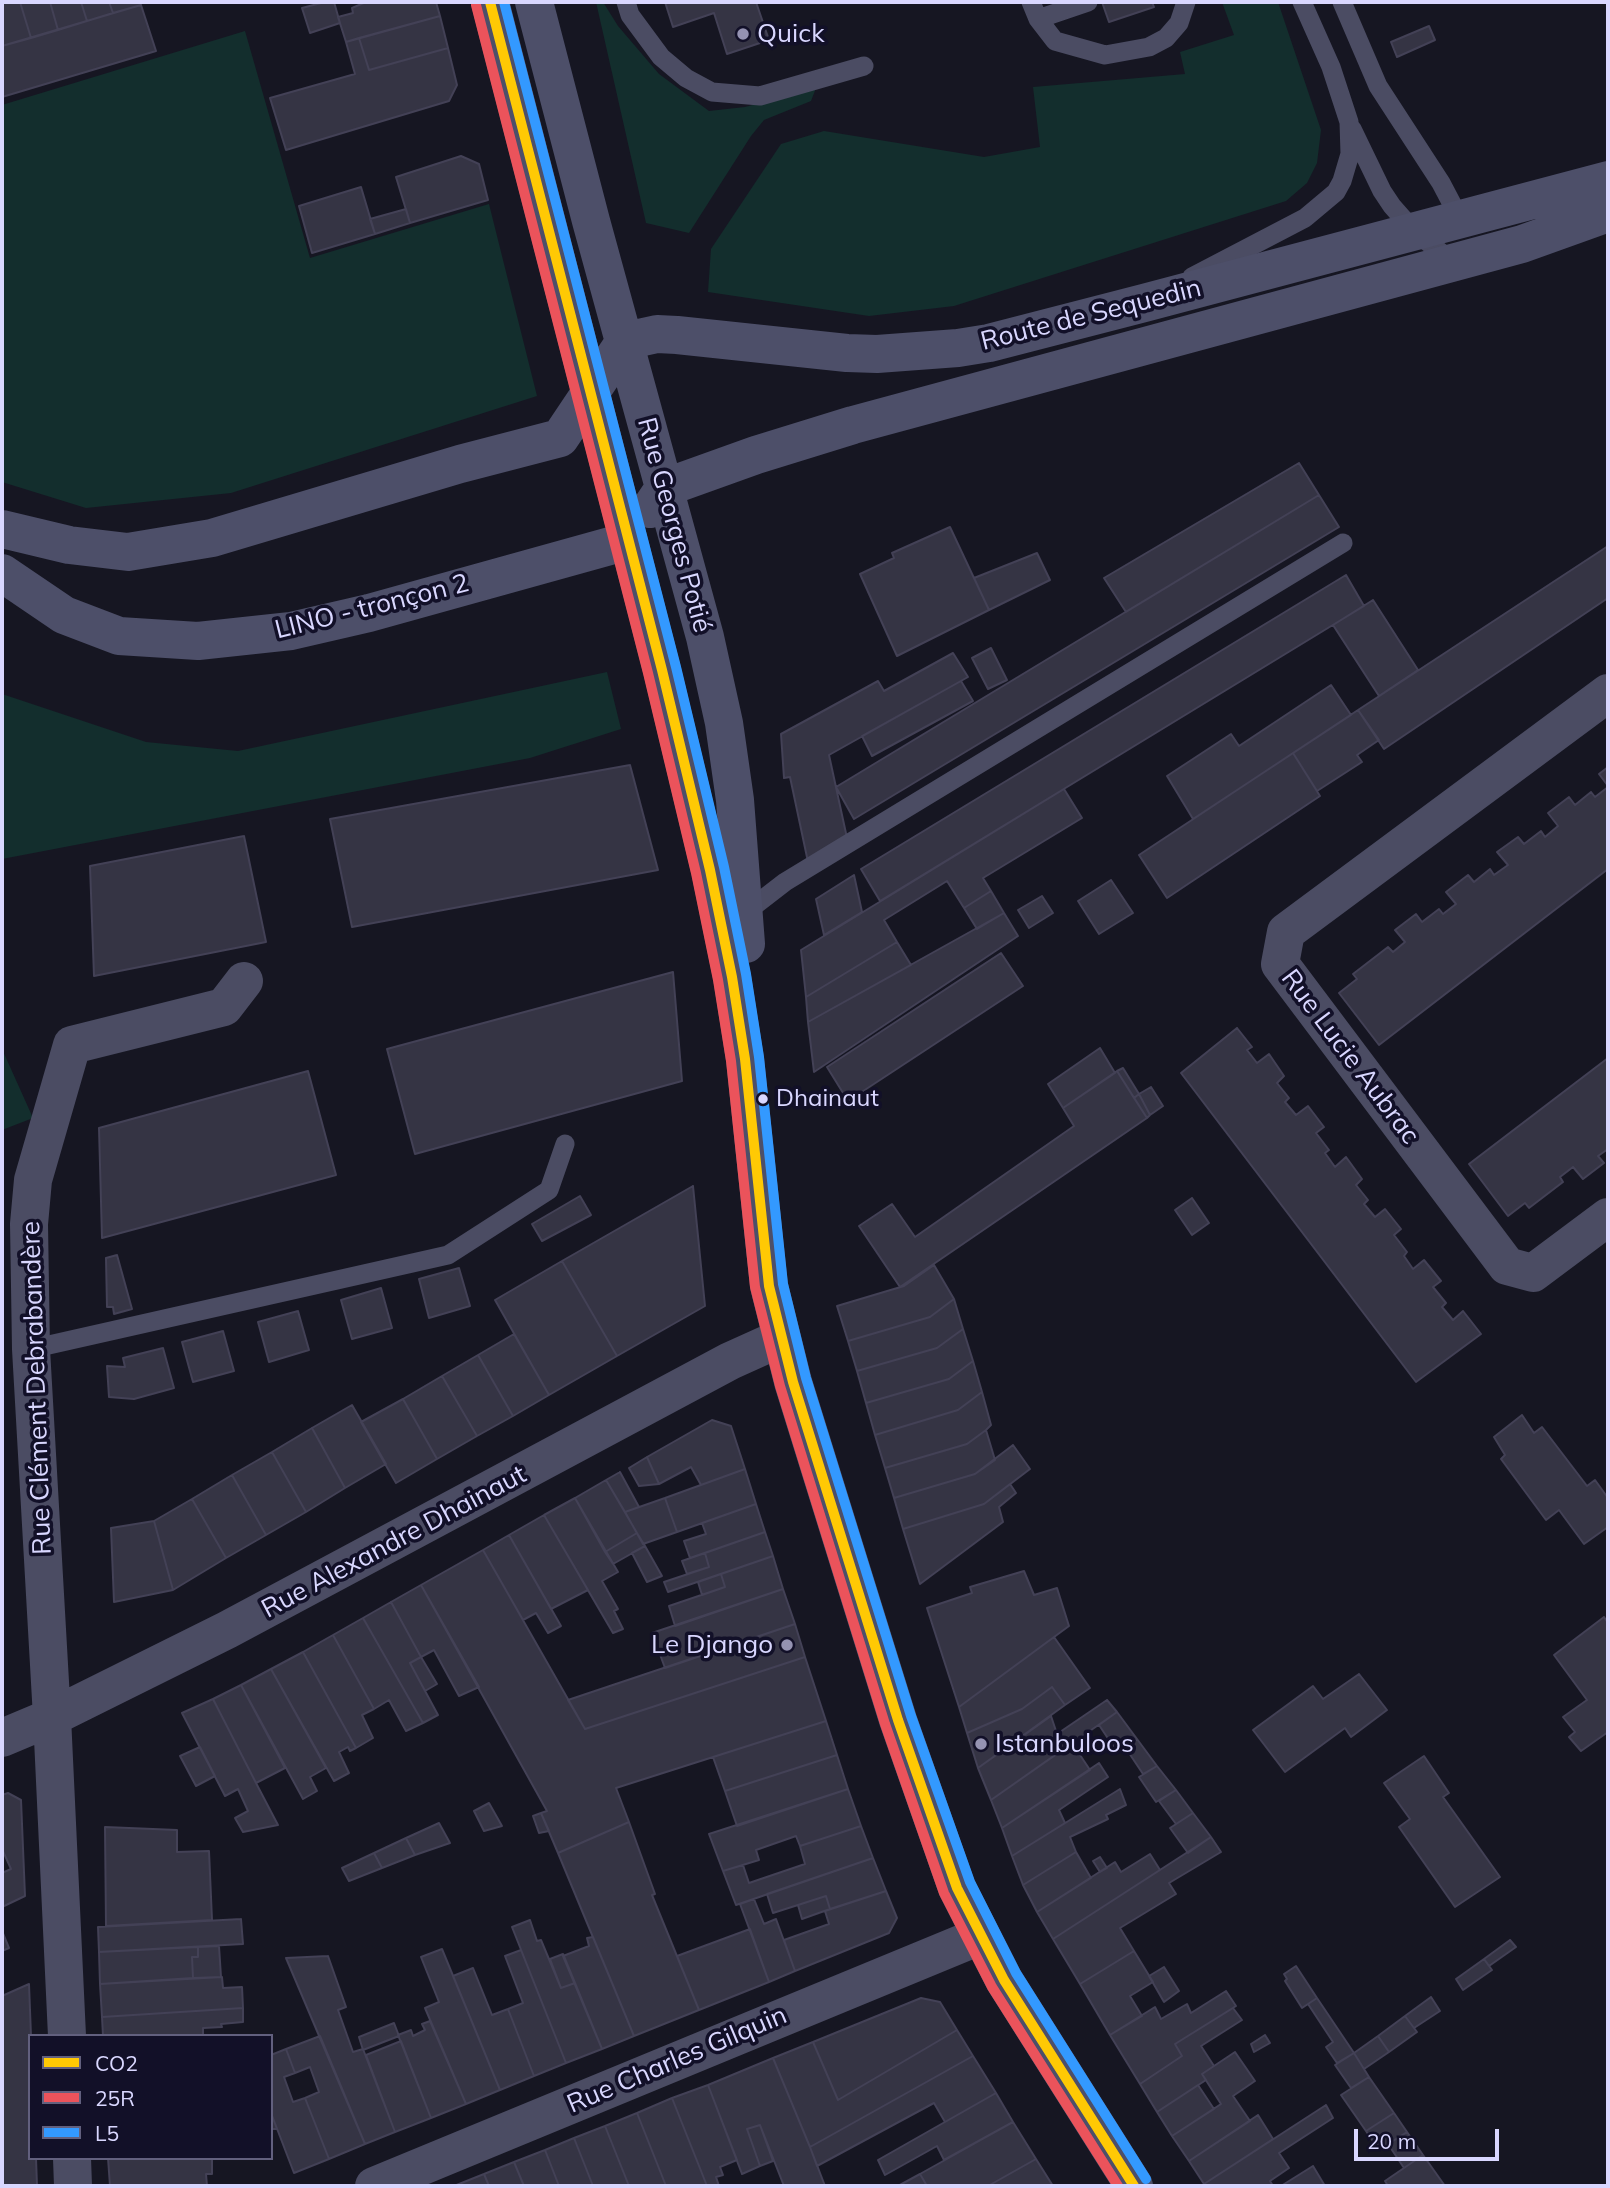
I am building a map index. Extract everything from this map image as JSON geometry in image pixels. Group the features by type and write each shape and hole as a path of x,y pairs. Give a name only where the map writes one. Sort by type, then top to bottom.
{"main road":[{"name":"Rue Georges Potié","path":"490,2 695,804 733,921 746,943 745,1059 769,1286 819,1470 898,1720 957,1888 1011,1991 1134,2186"},
{"name":"Rue Georges Potié","path":"534,2 705,637 723,723 735,800 733,921"},
{"name":"Route de Sequedin","path":"625,341 657,334 848,353 900,354 989,343 1608,180"},
{"name":"Route de Sequedin","path":"664,488 756,455 891,414 1553,235 1608,214"},
{"path":"2,529 69,545 128,552 212,538 460,464 560,438 625,341"},
{"path":"628,541 664,488"},
{"name":"LINO - tronçon 2","path":"2,573 64,615 119,636 198,641 304,628 369,613 628,541"}],"street":[{"name":"Rue Lucie Aubrac","path":"1608,693 1286,932 1280,964 1507,1266 1533,1273 1608,1217"},
{"name":"Rue Clément Debrabandère","path":"66,2034 52,1717 31,1349 15,1298 29,1224 33,1180 72,1045 224,1007 244,981"},
{"name":"Rue Alexandre Dhainaut","path":"2,1738 52,1717 227,1630 730,1361 781,1338"},
{"name":"Rue Charles Gilquin","path":"374,2186 980,1936"},
{"path":"72,2160 74,2186"}],"lane":[{"path":"626,2 630,15 661,57 686,78 712,92 760,96 863,66"},
{"path":"1088,2 1035,10 1055,41 1105,55 1149,47 1166,38 1179,23 1186,2"},
{"path":"1302,2 1331,66 1349,122 1382,191 1415,231 1462,260"},
{"path":"1342,2 1378,86 1461,219 1462,260"},
{"path":"1144,303 1216,263 1280,233 1323,204 1336,192 1347,169 1351,139 1349,122"},
{"path":"733,921 785,882 1343,543"},
{"path":"31,1349 448,1255 549,1190 565,1144"}],"green space":[{"path":"596,2 603,2 618,26 659,74 709,111 745,107 816,88 811,101 764,120 689,233 646,223"},
{"path":"1222,2 1278,2 1321,130 1317,163 1307,183 1286,201 954,306 869,316 708,292 711,249 781,144 824,131 984,157 1040,147 1033,87 1185,74 1180,52 1234,35"},
{"path":"245,31 310,258 489,204 537,396 231,493 86,508 2,482 2,105"},
{"path":"607,672 621,729 530,758 2,859 2,694 146,742 238,751"},
{"path":"2,1049 33,1118 2,1130"}],"building":[{"path":"2,2 20,2 31,38 2,46"},
{"path":"20,2 50,2 58,30 31,38"},
{"path":"50,2 81,2 87,21 58,30"},
{"path":"81,2 109,2 113,13 87,21"},
{"path":"109,2 140,2 141,5 113,13"},
{"path":"334,2 340,23 310,33 302,8"},
{"path":"366,2 436,2 440,16 346,42 338,17 353,13 352,8"},
{"name":"Quick","path":"665,2 756,2 769,40 727,54 714,13 673,27"},
{"path":"1102,2 1152,2 1154,7 1109,22"},
{"path":"141,5 156,51 2,97 2,46"},
{"path":"440,16 448,48 369,70 359,38"},
{"path":"1429,26 1435,40 1397,57 1391,42"},
{"path":"359,38 369,70 448,48 457,85 449,101 286,150 270,98 355,74 346,42"},
{"path":"461,156 479,164 488,200 410,223 396,177"},
{"path":"361,187 375,234 312,253 299,206"},
{"path":"406,209 410,223 375,234 370,219"},
{"path":"1299,463 1319,495 1126,612 1104,578"},
{"path":"1319,495 1339,527 854,819 836,787"},
{"path":"950,527 989,610 897,656 860,574 894,558 892,553"},
{"path":"1608,546 1608,598 1384,749 1358,710"},
{"path":"1037,553 1050,580 989,610 974,578"},
{"path":"1346,575 1364,606 880,901 861,869"},
{"path":"1373,600 1418,670 1379,696 1333,625"},
{"path":"991,648 1007,680 988,689 972,658"},
{"path":"953,653 968,677 829,755 847,838 808,862 790,777 784,778 781,734 878,681 884,691"},
{"path":"961,681 973,701 872,756 862,736"},
{"path":"1331,685 1351,715 1193,819 1167,776 1231,734 1239,746"},
{"path":"1358,710 1379,740 1357,755 1362,762 1317,791 1293,753"},
{"path":"1293,753 1320,796 1167,898 1139,855"},
{"path":"630,765 658,870 352,927 330,819"},
{"path":"1608,767 1608,786 1599,774"},
{"path":"1608,787 1608,869 1379,1045 1339,993 1357,979 1353,974 1388,947 1393,952 1405,942 1395,930 1416,914 1422,922 1439,909 1443,914 1456,904 1446,892 1468,875 1474,882 1490,869 1494,875 1508,865 1497,852 1518,837 1524,844 1541,831 1545,837 1558,826 1548,813 1569,797 1575,805 1591,792 1595,797"},
{"path":"1064,789 1082,818 983,878 991,891 964,908 947,881 884,920 897,942 806,997 801,950"},
{"path":"244,836 266,942 94,976 90,866"},
{"path":"854,875 862,912 824,935 816,899"},
{"path":"1111,880 1133,913 1099,934 1078,901"},
{"path":"991,891 1004,913 977,929 964,908"},
{"path":"1042,896 1053,913 1029,928 1018,910"},
{"path":"1004,913 1018,936 814,1072 808,1022"},
{"path":"897,942 911,965 808,1022 806,997"},
{"path":"1001,953 1023,986 848,1101 827,1067"},
{"path":"673,972 682,1081 415,1154 387,1049"},
{"path":"1237,1028 1252,1047 1247,1050 1257,1063 1269,1054 1284,1076 1277,1083 1289,1098 1285,1102 1296,1115 1308,1106 1324,1127 1316,1133 1329,1150 1325,1153 1335,1167 1346,1157 1362,1179 1356,1185 1368,1200 1364,1204 1375,1217 1385,1209 1401,1229 1394,1235 1407,1252 1404,1256 1413,1269 1424,1260 1441,1281 1433,1287 1446,1303 1442,1307 1453,1320 1463,1311 1481,1334 1416,1382 1181,1073"},
{"path":"1100,1048 1115,1073 1063,1108 1048,1084"},
{"path":"1608,1058 1608,1149 1598,1156 1604,1163 1583,1179 1573,1167 1560,1177 1563,1182 1529,1208 1525,1203 1508,1216 1469,1164"},
{"path":"1123,1068 1139,1094 1134,1098 1117,1071"},
{"path":"308,1071 336,1175 102,1238 99,1128"},
{"path":"1117,1071 1147,1118 900,1287 859,1226 892,1204 915,1237 1074,1126 1063,1108"},
{"path":"1151,1087 1163,1106 1150,1115 1139,1094"},
{"path":"1139,1094 1150,1115 1147,1118 1134,1098"},
{"path":"693,1186 705,1306 617,1356 562,1261"},
{"path":"580,1196 591,1215 542,1241 532,1224"},
{"path":"1192,1198 1209,1223 1192,1235 1175,1210"},
{"path":"117,1255 132,1309 114,1314 113,1307 107,1307 106,1258"},
{"path":"562,1261 617,1356 549,1395 495,1300"},
{"path":"934,1265 954,1299 930,1317 848,1341 837,1306 904,1286"},
{"path":"459,1268 470,1306 429,1318 419,1279"},
{"path":"381,1288 392,1328 352,1339 341,1300"},
{"path":"954,1299 963,1329 937,1348 857,1371 848,1341 930,1317"},
{"path":"298,1311 309,1350 269,1362 258,1322"},
{"path":"963,1329 973,1361 949,1379 866,1403 857,1371 937,1348"},
{"path":"223,1331 234,1371 193,1382 182,1342"},
{"path":"514,1334 549,1395 513,1416 478,1355"},
{"path":"163,1348 174,1388 134,1399 109,1397 107,1366 125,1367 123,1358"},
{"path":"478,1355 513,1416 477,1436 442,1376"},
{"path":"973,1361 982,1392 958,1410 875,1435 866,1403 949,1379"},
{"path":"442,1376 477,1436 437,1459 403,1399"},
{"path":"982,1392 991,1425 986,1430 967,1444 885,1468 875,1435 958,1410"},
{"path":"403,1399 437,1459 396,1483 361,1422"},
{"path":"352,1405 386,1464 345,1488 312,1428"},
{"path":"1522,1415 1534,1433 1542,1427 1587,1486 1595,1480 1608,1498 1608,1527 1584,1544 1559,1510 1546,1520 1501,1459 1505,1455 1494,1437"},
{"path":"712,1420 731,1426 745,1469 701,1485 691,1467 659,1484 647,1457"},
{"path":"312,1428 345,1488 306,1512 272,1452"},
{"path":"986,1430 995,1460 975,1474 894,1498 885,1468 967,1444"},
{"path":"1013,1445 1030,1469 984,1504 903,1529 894,1498 975,1474"},
{"path":"272,1452 306,1512 266,1535 232,1475"},
{"path":"647,1457 659,1484 639,1486 629,1468"},
{"path":"745,1469 756,1504 677,1532 665,1498"},
{"path":"620,1472 639,1507 625,1512 606,1480"},
{"path":"232,1475 266,1535 226,1558 192,1499"},
{"path":"606,1480 637,1533 605,1552 575,1498"},
{"path":"1010,1484 1016,1493 999,1507 1003,1522 920,1584 903,1529 984,1504"},
{"path":"575,1498 618,1572 602,1581 618,1609 614,1611 623,1629 613,1633 544,1515"},
{"path":"665,1498 677,1532 643,1544 625,1512"},
{"path":"192,1499 226,1558 173,1590 154,1521"},
{"path":"756,1504 765,1532 690,1558 684,1541 706,1534 702,1523"},
{"path":"544,1515 588,1590 551,1609 509,1535"},
{"path":"154,1521 173,1590 114,1602 111,1528"},
{"path":"765,1532 773,1556 668,1592 664,1582 709,1567 705,1553"},
{"path":"637,1533 645,1546 613,1564 605,1552"},
{"path":"509,1535 561,1626 548,1633 536,1613 523,1620 483,1550"},
{"path":"645,1546 662,1576 647,1582 632,1553"},
{"path":"483,1550 585,1729 805,1657 826,1721 616,1788 629,1822 558,1853 541,1813 547,1811 421,1585"},
{"path":"705,1553 709,1567 687,1574 682,1561"},
{"path":"773,1556 783,1589 675,1626 669,1606 725,1587 721,1574"},
{"path":"1024,1571 1034,1595 1057,1588 1069,1626 959,1707 927,1608 972,1593 970,1587"},
{"path":"721,1574 725,1587 702,1595 698,1582"},
{"path":"421,1585 479,1687 459,1696 434,1650 421,1657 391,1602"},
{"path":"783,1589 795,1624 665,1668 652,1633"},
{"path":"391,1602 421,1657 410,1663 438,1715 423,1723 363,1618"},
{"path":"1604,1617 1608,1623 1608,1732 1581,1751 1569,1737 1575,1732 1563,1717 1587,1700 1554,1655"},
{"path":"363,1618 423,1723 406,1731 389,1700 374,1709 333,1635"},
{"path":"795,1624 805,1657 585,1729 568,1700"},
{"path":"333,1635 374,1709 362,1715 373,1738 356,1748 303,1652"},
{"path":"1054,1637 1090,1688 1065,1705 1052,1687 1022,1709 967,1733 959,1707"},
{"path":"303,1652 356,1748 350,1751 348,1747 339,1752 349,1773 334,1781 271,1669"},
{"path":"421,1657 437,1684 425,1691 410,1663"},
{"path":"271,1669 326,1768 310,1777 317,1791 303,1799 241,1685"},
{"path":"1359,1674 1387,1710 1351,1737 1345,1728 1285,1772 1253,1730 1313,1686 1323,1699"},
{"path":"241,1685 285,1768 256,1783 213,1699"},
{"path":"1052,1687 1065,1705 978,1768 967,1733 1022,1709"},
{"path":"213,1699 278,1825 243,1832 235,1818 248,1811 238,1789 225,1796 182,1713"},
{"path":"1107,1700 1117,1712 991,1800 978,1768 1051,1716 1057,1734"},
{"path":"1117,1712 1137,1739 1117,1752 1099,1725"},
{"path":"826,1721 837,1755 725,1791 713,1757"},
{"path":"1137,1739 1157,1766 1143,1774 1125,1747"},
{"path":"1072,1743 1090,1770 1002,1828 991,1800"},
{"path":"200,1747 215,1776 196,1786 180,1756"},
{"path":"837,1755 848,1789 737,1826 725,1791"},
{"path":"1424,1756 1449,1793 1443,1797 1500,1877 1455,1907 1399,1827 1410,1819 1384,1783"},
{"path":"1099,1763 1108,1777 1059,1810 1065,1823 1012,1856 1002,1828"},
{"path":"1157,1766 1176,1790 1156,1802 1139,1777"},
{"path":"848,1789 861,1826 800,1846 796,1836 756,1850 759,1860 723,1871 709,1834"},
{"path":"1120,1789 1126,1805 1106,1815 1108,1819 1070,1837 1076,1852 1023,1885 1012,1856"},
{"path":"1176,1790 1193,1813 1176,1824 1159,1801"},
{"path":"8,1793 21,1800 25,1896 2,1907 2,1873 11,1869 2,1849 2,1795"},
{"path":"489,1803 502,1826 484,1831 474,1811"},
{"path":"541,1813 549,1831 539,1833 533,1816"},
{"path":"1193,1813 1211,1837 1188,1853 1170,1828"},
{"path":"629,1822 655,1894 652,1895 699,2010 634,2036 558,1853"},
{"path":"439,1823 450,1843 415,1855 406,1838"},
{"path":"861,1826 873,1858 736,1905 723,1871 743,1865 749,1883 805,1864 800,1846"},
{"path":"105,1827 177,1830 177,1852 209,1851 212,1920 106,1926"},
{"path":"1211,1837 1221,1852 1169,1883 1176,1894 1120,1928 1134,1951 1080,1984 1053,1939"},
{"path":"406,1838 415,1855 382,1868 374,1853"},
{"path":"1076,1852 1091,1878 1037,1912 1023,1885"},
{"path":"374,1853 382,1868 349,1881 342,1868"},
{"path":"1150,1854 1160,1870 1053,1939 1037,1912 1115,1862 1121,1872"},
{"path":"1100,1857 1107,1868 1100,1872 1093,1861"},
{"path":"873,1858 886,1891 830,1909 826,1896 773,1913 767,1894"},
{"path":"886,1891 897,1918 889,1933 795,1971 784,1940 829,1924 825,1911"},
{"path":"826,1896 830,1909 802,1919 798,1905"},
{"path":"754,1899 764,1924 776,1919 795,1971 769,1982 740,1904"},
{"path":"241,1919 243,1944 99,1952 98,1927"},
{"path":"530,1920 537,1941 541,1940 561,1988 575,1983 602,2049 566,2063 512,1927"},
{"path":"750,1929 769,1982 699,2010 677,1956"},
{"path":"2,1931 9,1948 2,1951"},
{"path":"593,1937 634,2036 602,2049 563,1956 589,1946 587,1938"},
{"path":"1510,1940 1516,1947 1489,1966 1484,1959"},
{"path":"219,1946 221,1977 193,1978 192,1957 198,1957 198,1947"},
{"path":"198,1947 198,1957 192,1957 193,1978 100,1984 99,1952"},
{"path":"442,1949 500,2090 466,2104 425,2008 439,2002 421,1957"},
{"path":"521,1950 566,2063 534,2076 508,2009 523,2003 505,1956"},
{"path":"1134,1951 1153,1982 1130,1996 1142,2016 1110,2035 1080,1984"},
{"path":"563,1954 575,1983 561,1988 550,1959"},
{"path":"328,1956 346,2007 338,2010 353,2052 363,2049 395,2132 365,2144 286,1958"},
{"path":"1484,1959 1492,1970 1463,1990 1456,1979"},
{"path":"1296,1966 1317,1998 1302,2008 1285,1981 1287,1979 1284,1974"},
{"path":"1164,1967 1179,1991 1164,2002 1149,1976"},
{"path":"473,1968 492,2015 508,2009 534,2076 500,2090 453,1976"},
{"path":"222,1977 223,1988 242,1987 243,2008 102,2017 100,1984"},
{"path":"29,1984 31,2034 28,2034 28,2160 36,2160 37,2186 2,2186 2,1996"},
{"path":"1226,1991 1236,2006 1175,2044 1182,2056 1140,2084 1110,2035 1155,2007 1161,2019 1187,2004 1191,2013"},
{"path":"1431,1997 1440,2011 1414,2028 1405,2016"},
{"path":"921,1998 940,2002 957,2030 838,2100 813,2042"},
{"path":"1317,1998 1354,2053 1337,2063 1326,2047 1333,2042 1308,2004"},
{"path":"243,2008 243,2022 203,2028 203,2034 103,2034 102,2017"},
{"path":"1233,2008 1242,2020 1201,2046 1214,2066 1202,2074 1206,2080 1157,2112 1140,2084 1182,2056 1175,2044"},
{"path":"1405,2016 1417,2032 1389,2052 1378,2036"},
{"path":"430,2021 466,2104 431,2118 398,2035 411,2030 413,2036 425,2030 422,2024"},
{"path":"394,2023 399,2036 363,2050 359,2037"},
{"path":"957,2030 973,2056 810,2147 773,2058 813,2042 838,2100"},
{"path":"1265,2035 1270,2043 1254,2052 1251,2044"},
{"path":"320,2036 365,2144 329,2159 305,2098 319,2092 310,2067 295,2073 286,2049"},
{"path":"1378,2036 1389,2052 1364,2069 1354,2053"},
{"path":"401,2041 431,2118 395,2132 366,2055"},
{"path":"286,2049 295,2073 284,2077 293,2102 305,2098 329,2159 294,2173 273,2118 273,2054"},
{"path":"1235,2052 1255,2081 1233,2096 1250,2121 1189,2161 1172,2136 1221,2104 1202,2074"},
{"path":"1354,2053 1369,2077 1351,2088 1335,2065"},
{"path":"973,2056 996,2093 945,2122 934,2103 817,2166 810,2147"},
{"path":"773,2058 825,2186 784,2186 760,2125 747,2129 760,2166 742,2174 708,2085"},
{"path":"1369,2077 1394,2113 1366,2131 1341,2095"},
{"path":"708,2085 737,2160 720,2167 723,2175 716,2177 719,2186 707,2186 672,2098"},
{"path":"1198,2085 1214,2109 1172,2136 1157,2112"},
{"path":"996,2093 1013,2122 944,2160 937,2146 885,2175 878,2160"},
{"path":"672,2098 707,2186 666,2186 637,2113"},
{"path":"1326,2105 1333,2118 1279,2153 1289,2168 1270,2181 1273,2186 1205,2186 1204,2184"},
{"path":"637,2113 666,2186 629,2186 605,2126"},
{"path":"1394,2113 1407,2132 1379,2150 1366,2131"},
{"path":"1258,2115 1273,2139 1204,2184 1189,2161"},
{"path":"1013,2122 1036,2159 988,2186 927,2186 920,2174"},
{"path":"760,2125 773,2161 760,2166 747,2129"},
{"path":"605,2126 629,2186 593,2186 574,2138"},
{"path":"1407,2132 1423,2155 1404,2168 1388,2144"},
{"path":"574,2138 593,2186 559,2186 545,2150"},
{"path":"545,2150 559,2186 524,2186 514,2162"},
{"path":"1423,2155 1445,2186 1388,2186 1385,2181"},
{"path":"1036,2159 1053,2186 988,2186"},
{"path":"108,2160 212,2160 212,2174 206,2174 207,2186 110,2186"},
{"path":"514,2162 524,2186 489,2186 484,2174"},
{"path":"1313,2166 1325,2186 1281,2186"},
{"path":"484,2174 489,2186 454,2186"},
{"path":"920,2174 927,2186 898,2186"}],"transit line":[{"name":"CO2","path":"490,2 662,670 710,870 732,977 745,1059 769,1286 793,1382 898,1720 957,1888 1004,1980 1134,2186"},
{"name":"L5","path":"504,2 676,667 724,867 746,974 759,1057 783,1284 806,1378 911,1716 970,1882 1016,1973 1146,2179"},
{"name":"25R","path":"476,5 648,673 696,873 731,1061 755,1287 780,1386 885,1724 944,1893 992,1987 1118,2186"}],"place":[{"name":"Quick","path":"743,34"},
{"name":"Dhainaut","path":"763,1099"},
{"name":"Le Django","path":"787,1645"},
{"name":"Istanbuloos","path":"981,1744"}]}
